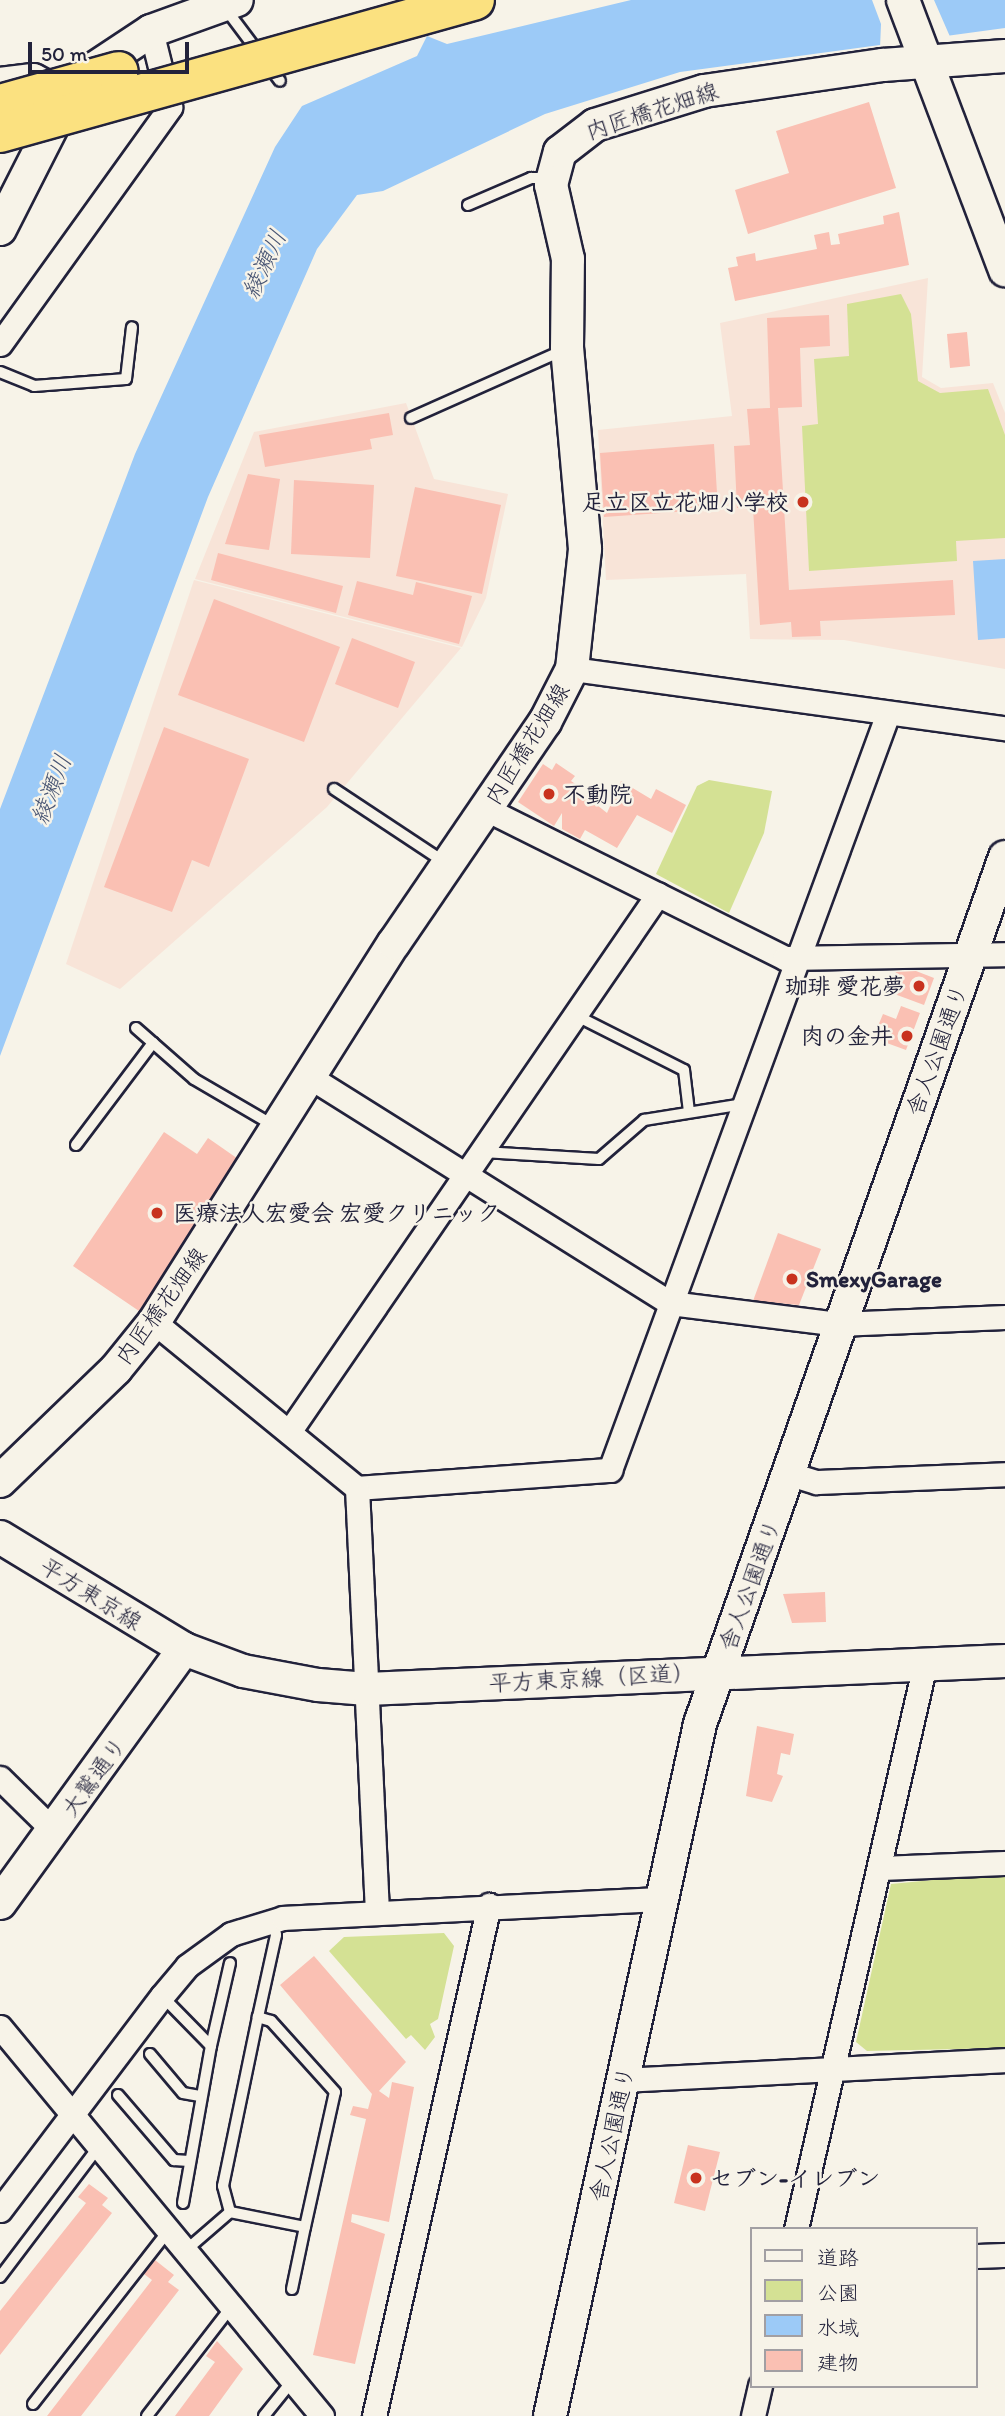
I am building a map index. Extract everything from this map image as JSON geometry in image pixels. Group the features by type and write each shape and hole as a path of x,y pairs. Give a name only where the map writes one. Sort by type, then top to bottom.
{"highway":[{"path":"0,104 374,0"},
{"path":"0,132 475,0"}],"main road":[{"path":"903,0 1005,270"},
{"path":"0,229 12,173 67,97 95,68 151,31 227,1"},
{"path":"923,52 1005,55"},
{"name":"内匠橋花畑線","path":"0,1481 116,1369 154,1322 281,1130 394,943 450,865 572,669 585,549 567,349 568,259 552,178 567,143 607,121 743,83 923,52"},
{"path":"0,84 33,80 67,97"},
{"path":"0,124 67,97"},
{"name":"舎人公園通り","path":"550,2416 663,1899 718,1672 790,1474 838,1324 1005,857"},
{"name":"平方東京線","path":"0,1537 184,1649"},
{"name":"平方東京線（区道）","path":"184,1649 253,1673 367,1689 1005,1661"},
{"name":"大鷲通り","path":"0,1903 184,1649"}],"street":[{"path":"0,344 170,107 151,31"},
{"path":"572,669 1005,728"},
{"path":"154,1322 356,1488 610,1470 888,713"},
{"path":"486,809 797,960 1005,954"},
{"path":"289,1432 658,894"},
{"path":"313,1079 670,1303 838,1324 1005,1317"},
{"path":"790,1474 817,1482 1005,1474"},
{"path":"356,1488 377,1911"},
{"path":"796,2227 925,1664"},
{"path":"0,1778 54,1832"},
{"path":"880,1868 1005,1863"},
{"path":"0,2210 162,1996 208,1949 273,1920 377,1911 663,1899"},
{"path":"374,2416 489,1905"},
{"path":"0,2027 322,2416"},
{"path":"624,2080 1005,2060"},
{"path":"977,2256 1005,2255"},
{"path":"753,2416 760,2388"}],"lane":[{"path":"227,1 280,81"},
{"path":"468,205 531,178 552,178"},
{"path":"0,372 34,386 126,379 132,327"},
{"path":"411,418 567,349"},
{"path":"334,789 450,865"},
{"path":"575,1015 684,1070 689,1112"},
{"path":"136,1028 194,1079 281,1130"},
{"path":"76,1144 153,1043"},
{"path":"483,1152 599,1159 644,1120 744,1104"},
{"path":"230,2211 223,2186 276,1935 273,1920"},
{"path":"183,2203 200,2096 230,1963"},
{"path":"162,1996 211,2046"},
{"path":"258,2017 271,2021 335,2092 292,2289"},
{"path":"150,2054 183,2093 200,2096"},
{"path":"118,2095 174,2160 189,2161"},
{"path":"0,2277 100,2146"},
{"path":"230,2211 305,2227"},
{"path":"185,2250 230,2211"},
{"path":"33,2404 169,2230"},
{"path":"147,2416 232,2306"},
{"path":"264,2416 293,2380"}],"shaded area":[{"name":"足立区立花畑小学校","path":"928,278 922,377 941,388 993,383 1005,413 1005,669 844,640 750,639 746,574 606,580 598,430 732,416 720,323"},
{"path":"406,403 434,479 508,494 486,598 462,647 195,579 254,432"},
{"path":"194,580 461,648 327,807 120,989 66,964"}],"green space":[{"path":"901,294 911,314 918,381 940,393 988,389 1005,435 1005,538 956,541 957,561 809,571 802,426 818,424 814,359 849,356 847,304"},
{"path":"709,780 772,791 764,833 729,913 656,874 697,786"},
{"path":"1005,1873 1005,2048 867,2051 856,2042 891,1884"},
{"path":"444,1933 454,1946 438,2019 430,2024 435,2037 425,2050 411,2035 406,2039 329,1951 344,1937"}],"water":[{"name":"綾瀬川","path":"631,0 1005,0 1005,28 680,72 545,114 383,191 357,195 317,249 208,497 0,1056 0,809 135,454 275,147 302,106 417,56 427,36 447,44"},
{"path":"1005,559 1005,638 978,640 973,561"}],"pier":[{"path":"872,0 934,0 951,39 880,48 881,24"}],"building":[{"path":"869,102 896,188 748,234 735,190 789,173 776,131"},
{"path":"899,212 909,265 735,301 728,268 738,266 736,257 755,253 756,261 817,249 814,235 829,232 831,245 840,244 838,234 884,224 883,216"},
{"path":"829,315 830,346 800,348 802,407 778,408 789,590 953,580 955,615 820,621 821,636 792,637 791,622 760,625 753,508 737,508 734,446 750,445 747,409 770,408 767,318"},
{"path":"967,332 970,366 950,368 947,334"},
{"path":"389,413 393,435 370,439 372,449 265,467 259,435"},
{"path":"714,444 718,509 604,517 600,453"},
{"path":"248,474 280,479 269,550 225,544"},
{"path":"294,480 374,485 370,558 291,554"},
{"path":"415,487 501,505 482,594 396,576"},
{"path":"218,553 343,586 336,613 211,580"},
{"path":"357,581 413,595 416,582 472,596 459,644 348,615"},
{"path":"214,599 340,647 304,742 178,695"},
{"path":"352,638 415,662 398,708 335,684"},
{"path":"164,727 249,759 209,867 192,860 172,912 104,887"},
{"path":"556,763 575,776 571,781 580,787 575,795 582,793 607,813 621,781 651,799 656,789 686,805 672,833 637,815 617,848 585,830 580,839 562,829 562,813 554,826 518,802 543,764 552,770"},
{"path":"916,971 934,978 924,1005 889,992 896,972"},
{"path":"901,1006 920,1013 906,1050 873,1038 883,1014 896,1019"},
{"name":"医療法人宏愛会 宏愛クリニック","path":"164,1132 197,1154 208,1138 241,1161 139,1311 73,1266"},
{"path":"778,1233 821,1249 799,1305 753,1301"},
{"path":"825,1592 826,1622 792,1623 783,1594"},
{"path":"757,1726 794,1734 790,1755 781,1753 777,1774 783,1776 772,1802 746,1796"},
{"path":"314,1956 406,2062 379,2091 389,2098 392,2082 414,2087 389,2222 352,2214 351,2222 385,2234 355,2364 313,2355 366,2119 350,2115 353,2106 368,2109 372,2094 280,1985"},
{"path":"688,2145 720,2152 705,2211 674,2203"},
{"path":"89,2184 108,2198 102,2205 112,2213 0,2355 0,2311 86,2203 78,2197"},
{"path":"155,2260 174,2275 168,2282 179,2290 81,2416 47,2416 152,2280 144,2274"},
{"path":"217,2341 243,2369 209,2416 175,2416 215,2362 206,2356"}],"place":[{"name":"足立区立花畑小学校","path":"803,502"},
{"name":"不動院","path":"549,794"},
{"name":"珈琲 愛花夢","path":"919,986"},
{"name":"肉の金井","path":"907,1036"},
{"name":"医療法人宏愛会 宏愛クリニック","path":"157,1213"},
{"name":"SmexyGarage","path":"792,1279"},
{"name":"セブン-イレブン","path":"696,2178"}]}
